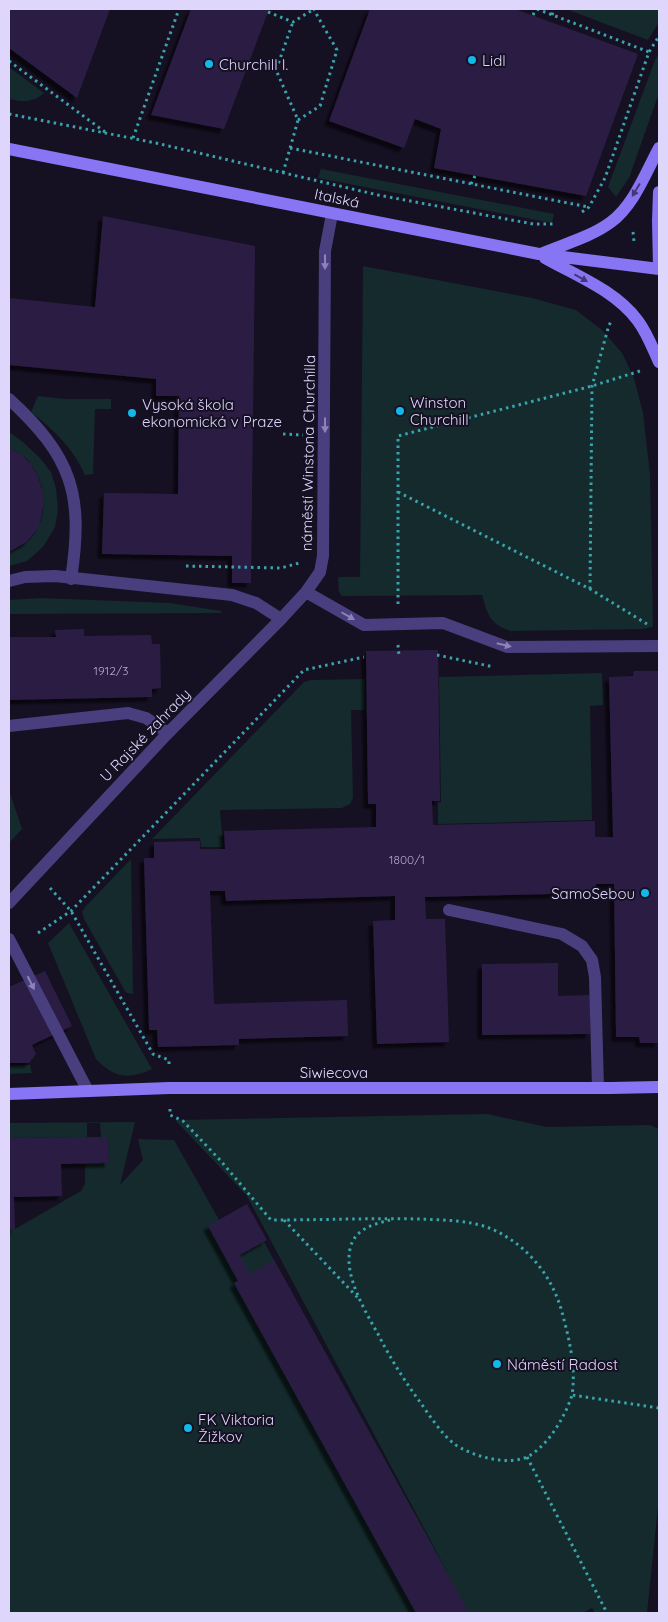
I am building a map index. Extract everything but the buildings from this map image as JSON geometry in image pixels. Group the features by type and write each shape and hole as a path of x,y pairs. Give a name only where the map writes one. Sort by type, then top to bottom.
{"street":[{"path":"538,254 591,233 611,222 627,205 659,148"},
{"name":"Italská","path":"9,149 538,254 659,268"},
{"path":"659,192 659,268"},
{"name":"náměstí Winstona Churchilla","path":"306,592 320,572 324,556 325,251 332,214"},
{"path":"538,254 604,291 626,307 640,323 659,362"},
{"path":"9,399 43,434 58,454 66,470 72,488 77,538 71,579"},
{"path":"9,581 25,577 55,576 232,595 256,604 281,619"},
{"path":"306,592 364,625 443,623 506,647 659,646"},
{"name":"U Rajské zahrady","path":"9,903 168,733 306,592"},
{"path":"9,726 128,713 146,718 168,733"},
{"path":"449,910 562,934 582,946 592,960 595,977 598,1088"},
{"path":"9,939 88,1091"},
{"name":"Siwiecova","path":"9,1094 170,1088 659,1087"}],"path":[{"path":"133,138 179,9"},
{"path":"283,173 298,120 276,70 292,22 314,9 337,50 320,106 298,120"},
{"path":"533,15 536,9 649,52"},
{"path":"552,15 554,9"},
{"path":"268,12 292,22"},
{"path":"577,216 588,207 605,178 649,52 659,36"},
{"path":"9,61 106,133"},
{"path":"9,114 133,138 378,195 534,224 558,223"},
{"path":"290,148 588,207"},
{"path":"472,184 475,176"},
{"path":"590,589 592,386 609,325"},
{"path":"397,595 398,436 592,386 641,371"},
{"path":"283,434 312,435"},
{"path":"398,492 590,589 655,629"},
{"path":"281,568 304,562"},
{"path":"38,933 71,911 304,670 364,657"},
{"path":"36,872 71,911 153,1054 169,1060 170,1115 183,1120 271,1220 396,1219 445,1220 476,1224 494,1230 512,1240 540,1266 552,1284 561,1306 568,1335 574,1381 568,1407 543,1444 527,1457 516,1460 485,1458 469,1453 454,1443 439,1429 392,1362 360,1300 349,1260 350,1247 363,1229 373,1224 396,1219"},
{"path":"283,1220 360,1300"},
{"path":"572,1395 659,1408"},
{"path":"527,1457 607,1613"}],"green space":[{"path":"566,9 659,9 659,22 648,40"},
{"path":"659,54 659,93 629,178 616,197 608,187 655,60"},
{"path":"9,67 44,93 36,99 27,101 9,99"},
{"path":"321,169 554,214 552,223 318,178"},
{"path":"363,266 532,298 576,310 602,330 622,353 634,378 643,413 650,474 653,627 643,629 510,631 498,625 490,618 482,595 342,596 339,592 338,577 360,577"},
{"path":"38,396 65,399 111,399 111,409 95,409 93,474 85,475 69,448 31,412"},
{"path":"9,432 40,458 51,472 56,488 58,510 55,527 43,547 27,561 9,566 9,552 24,544 34,535 39,526 44,505 41,483 37,473 27,459 9,448"},
{"path":"40,598 170,603 221,611 221,613 9,614 9,600"},
{"path":"602,673 603,705 590,706 592,820 438,824 438,803 441,802 439,677"},
{"path":"365,679 365,710 351,710 353,798 350,804 342,808 220,810 223,847 201,847 200,838 152,839 304,682 311,680"},
{"path":"9,790 22,829 9,843"},
{"path":"131,859 133,994 125,991 84,919 82,912"},
{"path":"69,923 152,1069 136,1075 122,1075 109,1070 96,1059 48,943"},
{"path":"9,1065 30,1065 32,1073 9,1074"},
{"path":"487,1114 547,1127 650,1125 659,1129 659,1497 647,1613 595,1613 592,1608 583,1613 9,1613 9,1229 15,1229 81,1191 85,1184 85,1163 109,1162 108,1137 101,1137 100,1123 87,1123 87,1137 9,1138 9,1123 135,1122 120,1185 143,1160 138,1139 174,1140 239,1255 264,1242 450,1577 247,1196 175,1120"}],"place":[{"name":"Lidl","path":"472,60"},
{"name":"Churchill I.","path":"209,64"},
{"name":"Winston Churchill","path":"400,411"},
{"name":"Vysoká škola ekonomická v Praze","path":"132,413"},
{"name":"SamoSebou","path":"645,893"},
{"name":"Náměstí Radost","path":"497,1364"},
{"name":"FK Viktoria Žižkov","path":"188,1428"}]}
